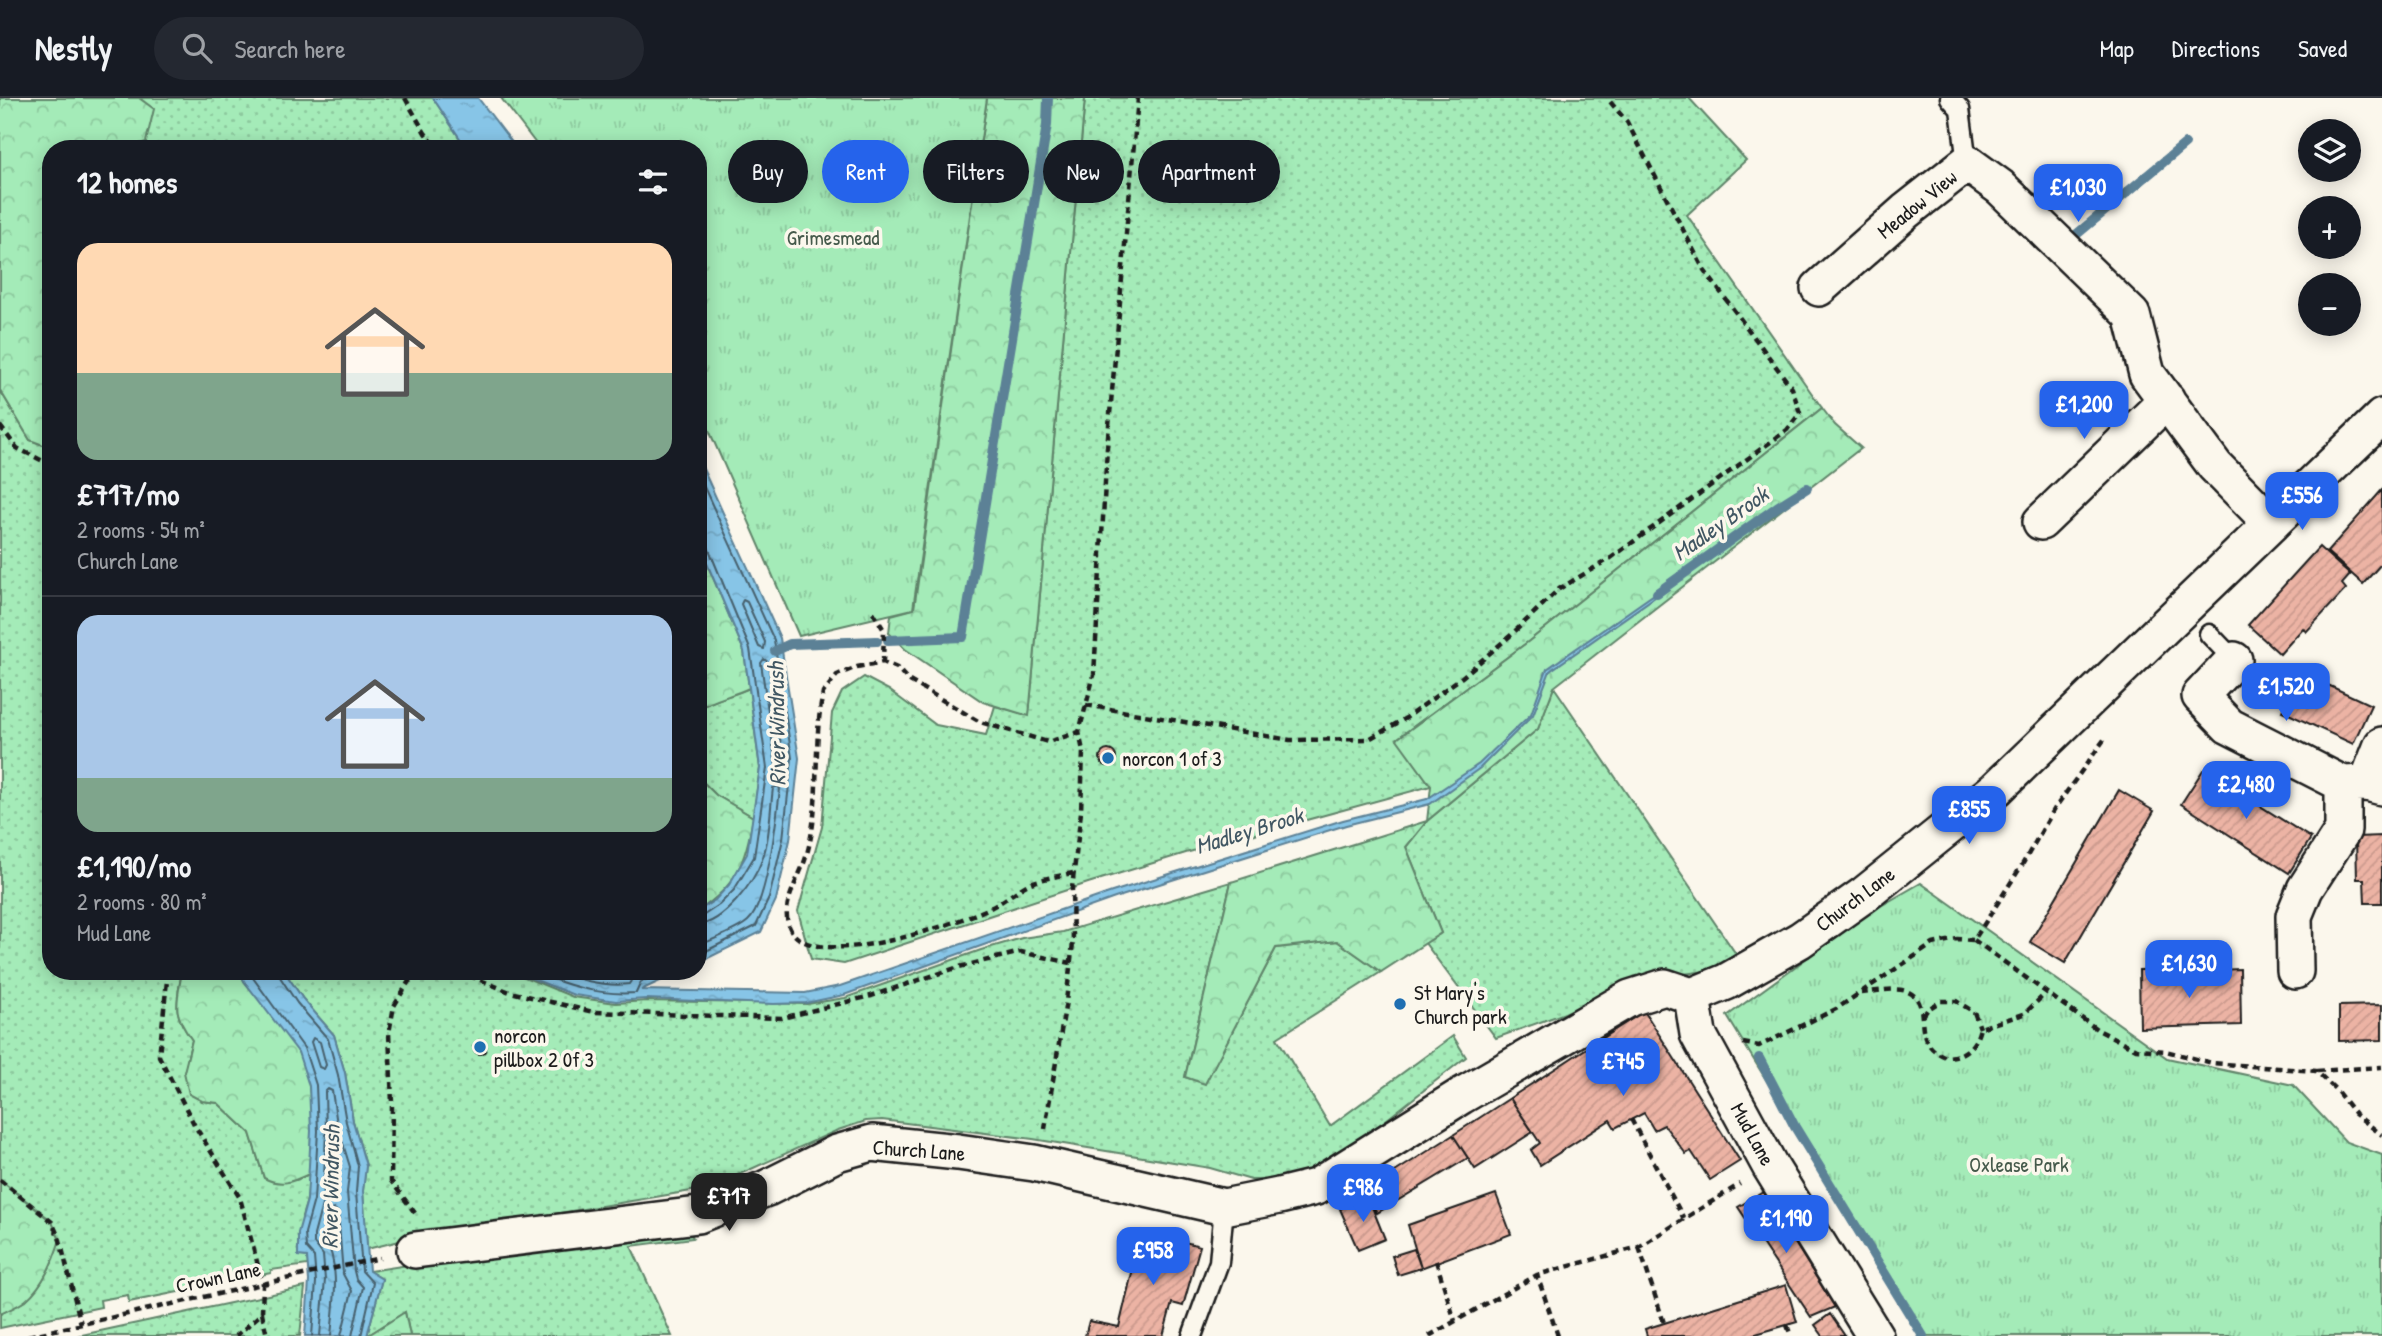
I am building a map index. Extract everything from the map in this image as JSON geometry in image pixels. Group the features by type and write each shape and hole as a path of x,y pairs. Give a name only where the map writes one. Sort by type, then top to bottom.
{"street":[{"name":"Meadow View","path":"1819,288 1906,211 1967,163 2000,187 2132,315 2147,374 2215,466 2271,523"},
{"path":"2040,522 2167,400"},
{"name":"Church Lane","path":"416,1234 698,1215 767,1188 837,1153 872,1143 1034,1163 1224,1207 1316,1187 1461,1096 1630,998 1665,987 1692,996 1726,982 1800,940 1865,894 1996,789 2382,417"},
{"path":"2234,660 2200,696 2229,726 2364,785"},
{"path":"2295,971 2294,916 2305,889 2343,830 2382,745"},
{"name":"Mud Lane","path":"1692,996 1698,1034 1770,1166 1875,1336"}],"lane":[{"path":"1950,98 1960,109 1967,163"},
{"path":"2209,634 2234,660"},
{"path":"1192,1336 1219,1262 1224,1207"}],"path":[{"path":"405,98 431,140"},
{"path":"1034,1163 1046,1128 1073,943 1072,888 1081,812 1083,751 1079,732 1094,675 1107,448 1138,98"},
{"path":"1086,705 1290,740 1369,739 1406,718 1462,677 1559,589 1611,558 1787,430 1800,413 1792,388 1704,271 1627,122 1607,98"},
{"path":"0,426 17,448 42,460"},
{"path":"873,612 884,630 883,662"},
{"path":"1073,873 1029,884 993,906 969,916 886,942 855,947 809,944 796,936 788,924 787,908 807,856 814,815 819,716 823,693 837,675 857,667 883,662 897,668 908,680 979,722 1048,742 1079,732"},
{"path":"1974,940 2055,807 2109,732"},
{"path":"1698,1034 1759,1046 1836,1009 1933,944 1956,939 1974,940 2098,1030 2136,1049 2166,1051 2212,1063 2316,1071 2382,1067"},
{"path":"480,980 510,992 593,1012 782,1018 871,996 959,967 1021,952 1071,962"},
{"path":"167,980 159,1056 195,1126 240,1198 263,1284 262,1313 267,1336"},
{"path":"413,980 409,981 394,1006 388,1033 392,1103 391,1181 416,1234"},
{"path":"1860,993 1903,990 1913,996 1918,1001 1923,1016 1922,1030 1927,1045 1946,1057 1956,1057 1970,1049 1980,1028 1974,1012 1956,1001 1941,1001 1928,1009 1923,1016"},
{"path":"1980,1028 2024,1014 2046,993"},
{"path":"2316,1071 2336,1090 2354,1114 2382,1135"},
{"path":"1631,1119 1684,1219"},
{"path":"1033,1126 1046,1128"},
{"path":"1429,1336 1537,1275 1639,1247 1770,1166"},
{"path":"0,1180 52,1222 60,1240 81,1324"},
{"name":"Crown Lane","path":"28,1336 263,1284 416,1234"},
{"path":"1639,1247 1664,1323"},
{"path":"1436,1262 1455,1321"},
{"path":"1537,1275 1559,1336"},
{"path":"236,1336 262,1313"},
{"path":"1787,1325 1791,1336"}],"green space":[{"path":"0,98 139,98 154,109 146,140 42,140 42,445 30,440 0,390"},
{"path":"139,98 433,98 461,140 137,140 153,110"},
{"name":"Grimesmead","path":"501,98 987,98 981,140 923,140 923,203 972,203 913,609 799,636 707,426 707,140 533,140"},
{"path":"987,98 1085,98 1081,140 1043,140 1043,203 1075,203 1029,716 983,702 905,649 889,633 891,615 914,609 972,203 1029,203 1029,140 981,140"},
{"path":"1085,98 1689,98 1746,160 1687,215 1822,408 1529,641 1398,738 1431,786 1189,852 844,964 811,959 798,911 822,827 832,713 842,692 864,677 889,690 936,725 986,735 995,706 1029,715 1075,203 1124,203 1124,140 1081,140"},
{"path":"0,390 30,440 42,445 42,980 180,980 178,1014 192,1040 188,1055 202,1101 218,1103 250,1133 264,1178 296,1180 309,1174 307,1200 302,1216 308,1265 271,1270 271,1273 129,1302 128,1295 100,1300 101,1307 0,1328 0,1314 25,1301 40,1284 52,1263 52,1221 0,1180"},
{"path":"1822,408 1835,425 1861,448 1554,687 1538,729 1427,821 1431,786 1397,739 1529,641"},
{"path":"707,563 744,651 749,688 707,704"},
{"path":"1554,687 1736,954 1713,970 1633,981 1565,1013 1496,1038 1425,943 1441,933 1406,847 1427,821 1538,729"},
{"path":"749,688 760,768 753,817 716,795 707,786 707,704"},
{"path":"707,786 716,795 753,817 743,860 731,882 707,904"},
{"path":"1427,821 1406,847 1441,933 1381,972 1337,941 1276,948 1205,1084 1185,1077 1231,882"},
{"path":"1231,882 1185,1077 1205,1083 1276,948 1337,941 1381,972 1277,1038 1330,1126 1453,1036 1466,1057 1353,1146 1300,1176 1251,1180 1210,1168 1033,1139 882,1120 866,1121 838,1130 709,1188 416,1237 367,1249 363,1191 366,1165 353,1121 345,1073 334,1035 290,980 532,980 573,997 616,1003 647,1001 807,1004 845,998 1022,938 1063,932"},
{"name":"Oxlease Park","path":"1921,883 2167,1058 2293,1085 2346,1142 2382,1155 2382,1336 1923,1336 1727,1016 1872,911"},
{"path":"180,980 244,980 272,1014 297,1050 308,1079 311,1127 309,1174 286,1182 264,1178 250,1133 218,1103 202,1101 189,1094 184,1072 192,1040 178,1014"},
{"path":"0,1180 52,1222 60,1240 38,1287 23,1302 0,1314"},
{"path":"686,1222 693,1238 631,1246 672,1336 410,1336 405,1312 367,1336 382,1279 369,1271"},
{"path":"305,1287 300,1336 77,1336"},
{"path":"405,1312 410,1336 367,1336"}],"water":[{"path":"433,98 478,98 510,140 461,140"},
{"name":"River Windrush","path":"707,478 780,638 799,758 790,840 776,900 761,932 707,959 707,905 729,885 747,854 760,768 744,651 707,563"},
{"path":"1667,585 1669,587 1550,671 1533,715 1480,768 1430,804 1346,825 1115,898 844,995 806,1003 646,999 616,1001 574,995 536,980 662,980 641,990 805,993 840,986 1112,892 1343,820 1427,799 1479,764 1531,714 1547,669"},
{"name":"River Windrush","path":"290,980 334,1035 366,1166 363,1191 369,1271 382,1279 367,1336 305,1336 309,1281 307,1257 298,1256 298,1233 307,1200 311,1131 309,1086 298,1052 244,981"}],"building":[{"path":"2382,490 2382,563 2363,584 2327,552"},
{"path":"2319,547 2350,575 2342,584 2346,589 2306,632 2303,628 2280,654 2248,625"},
{"path":"2300,672 2371,705 2353,744 2282,711"},
{"name":"norcon 1 of 3","path":"1108,750 1116,758 1108,766 1100,758"},
{"path":"2203,770 2311,838 2289,873 2181,804"},
{"path":"2119,790 2154,811 2065,963 2030,942"},
{"path":"2382,836 2382,903 2365,903 2364,879 2357,879 2356,837"},
{"path":"2181,969 2182,984 2219,983 2218,970 2240,969 2241,1025 2140,1028 2139,970"},
{"path":"2382,1005 2382,1040 2339,1041 2339,1006"},
{"path":"1644,1011 1740,1161 1710,1180 1691,1151 1686,1154 1664,1125 1654,1130 1644,1113 1615,1128 1610,1120 1540,1165 1531,1150 1540,1143 1510,1098"},
{"name":"norcon pillbox 2 0f 3","path":"475,1043 485,1043 485,1053 475,1053"},
{"path":"1510,1098 1533,1132 1475,1169 1453,1135"},
{"path":"1453,1135 1468,1158 1377,1213 1365,1191"},
{"path":"1763,1192 1835,1307 1811,1317 1738,1207"},
{"path":"1496,1194 1511,1234 1421,1268 1408,1225"},
{"path":"1368,1197 1385,1239 1358,1250 1340,1209"},
{"path":"1142,1231 1200,1246 1183,1306 1172,1303 1163,1336 1085,1336 1089,1321 1119,1327"},
{"path":"1414,1249 1421,1268 1398,1275 1392,1256"},
{"path":"1786,1285 1797,1322 1749,1336 1647,1336 1645,1329"},
{"path":"1830,1314 1845,1336 1823,1336 1815,1325"}],"waterway":[{"path":"888,640 963,637 1047,125 1048,98"},
{"name":"Madley Brook","path":"2071,239 2185,144"},
{"name":"Madley Brook","path":"1657,593 1807,488"},
{"name":"River Windrush","path":"775,651 790,644 877,641"},
{"path":"1759,1058 1795,1127 1923,1336"}],"place":[{"name":"norcon 1 of 3","path":"1108,758"},
{"name":"St Mary's Church park","path":"1400,1004"},
{"name":"norcon pillbox 2 0f 3","path":"480,1047"}]}
